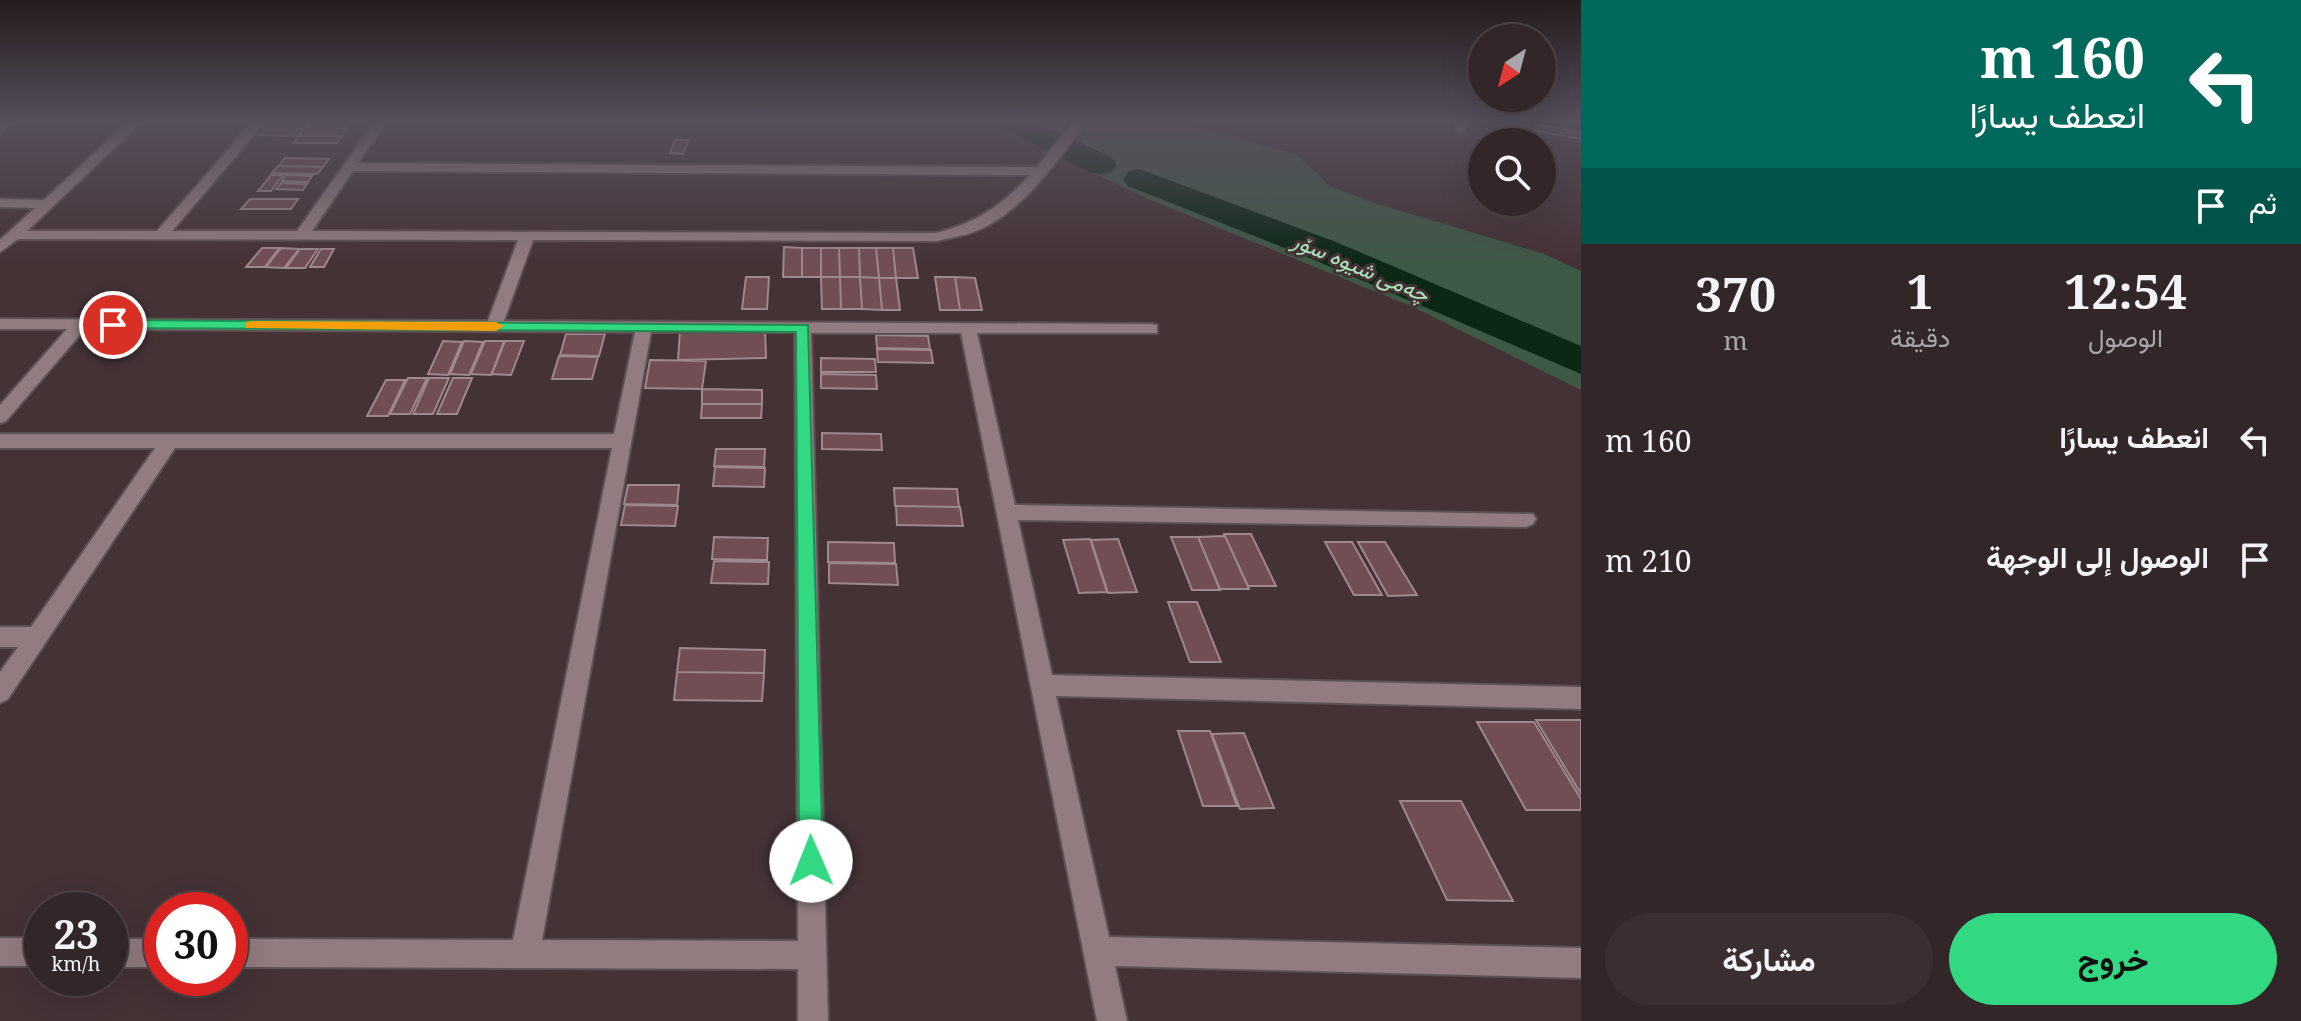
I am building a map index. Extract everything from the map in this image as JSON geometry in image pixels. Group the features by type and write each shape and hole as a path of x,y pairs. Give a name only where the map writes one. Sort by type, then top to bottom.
{"street":[{"path":"0,248 87,168"},
{"path":"161,235 220,168"},
{"path":"301,236 349,168"},
{"path":"15,235 937,237 980,224 1018,194 1043,168"},
{"path":"0,203 48,204"},
{"path":"494,326 527,236"},
{"path":"0,324 1151,329"},
{"path":"0,417 81,324"},
{"path":"525,954 644,327"},
{"path":"803,328 813,1021"},
{"path":"968,328 1112,1021"},
{"path":"0,441 623,441"},
{"path":"0,692 169,442"},
{"path":"1006,512 1526,519"},
{"path":"0,637 38,637"},
{"path":"1042,685 1581,698"},
{"path":"1097,951 1581,963"},
{"path":"0,952 24,952"},
{"path":"248,953 812,955"}],"green space":[{"path":"1083,168 1310,168 1330,186 1371,202 1544,254 1581,271 1581,390 1413,307 1148,199"}],"building":[{"path":"277,168 322,168 317,174 272,173"},
{"path":"271,175 283,175 271,191 258,191"},
{"path":"286,175 312,176 308,182 282,181"},
{"path":"281,183 307,184 303,190 276,189"},
{"path":"250,199 298,199 291,209 241,209"},
{"path":"784,247 802,248 802,277 783,277"},
{"path":"262,248 279,248 265,267 246,267"},
{"path":"281,248 299,249 284,268 266,267"},
{"path":"802,248 821,248 821,277 802,277"},
{"path":"821,248 839,248 840,277 821,277"},
{"path":"839,248 859,248 860,277 840,277"},
{"path":"859,248 876,248 879,278 860,277"},
{"path":"876,248 893,248 896,278 879,278"},
{"path":"893,248 913,248 918,278 896,278"},
{"path":"300,249 318,249 305,268 286,268"},
{"path":"321,249 334,249 324,267 310,267"},
{"path":"746,277 769,277 767,309 742,309"},
{"path":"821,277 840,277 841,309 822,309"},
{"path":"840,277 860,277 862,309 841,309"},
{"path":"860,277 879,278 882,310 862,309"},
{"path":"935,277 955,277 960,310 940,310"},
{"path":"955,277 975,278 982,310 960,310"},
{"path":"879,278 896,278 900,310 882,310"},
{"path":"765,328 766,358 678,360 680,330"},
{"path":"566,334 605,334 599,356 560,355"},
{"path":"876,335 928,336 930,349 877,348"},
{"path":"443,341 462,342 448,375 428,374"},
{"path":"464,341 483,342 469,375 450,374"},
{"path":"485,341 504,341 491,375 471,374"},
{"path":"505,341 524,341 511,375 492,374"},
{"path":"877,349 931,350 933,363 878,362"},
{"path":"559,356 598,357 592,379 552,379"},
{"path":"821,358 875,359 876,372 821,372"},
{"path":"650,360 706,361 702,389 645,388"},
{"path":"821,374 876,375 877,389 821,388"},
{"path":"408,378 427,378 410,414 390,414"},
{"path":"429,378 449,378 433,414 413,414"},
{"path":"453,378 472,378 457,414 437,414"},
{"path":"386,380 405,380 388,416 367,416"},
{"path":"702,389 762,390 762,404 702,404"},
{"path":"702,404 762,404 761,418 701,418"},
{"path":"822,433 881,434 882,450 822,449"},
{"path":"716,449 765,449 764,467 714,466"},
{"path":"715,467 765,468 764,487 713,486"},
{"path":"628,485 679,485 677,505 624,504"},
{"path":"894,488 957,489 959,507 895,506"},
{"path":"625,505 678,506 675,526 621,525"},
{"path":"896,506 960,507 963,526 897,525"},
{"path":"1224,534 1251,534 1276,586 1248,586"},
{"path":"1225,536 1249,589 1220,589 1198,537"},
{"path":"714,537 768,538 767,560 712,559"},
{"path":"1171,537 1198,537 1220,590 1192,590"},
{"path":"1090,539 1107,592 1079,593 1063,540"},
{"path":"1118,539 1137,592 1108,593 1091,540"},
{"path":"828,542 894,543 895,563 828,562"},
{"path":"1325,542 1352,542 1382,595 1354,595"},
{"path":"1358,542 1385,542 1417,595 1388,596"},
{"path":"714,561 769,562 768,584 711,583"},
{"path":"829,563 896,564 898,585 829,583"},
{"path":"1168,602 1197,602 1221,662 1190,662"},
{"path":"680,648 765,650 764,673 677,672"},
{"path":"677,672 764,673 762,701 674,700"},
{"path":"1536,720 1581,720 1581,794"},
{"path":"1477,722 1534,722 1581,799 1581,810 1526,810"},
{"path":"1178,731 1210,731 1237,806 1203,806"},
{"path":"1244,733 1274,808 1240,809 1212,734"},
{"path":"1400,801 1461,801 1513,901 1447,900"}],"waterway":[{"name":"چەمی شیوە سۆر","path":"1139,179 1323,250 1581,361"}],"slow traffic":[{"path":"252,325 496,326"}],"route":[{"path":"113,325 803,328 811,861"}]}
